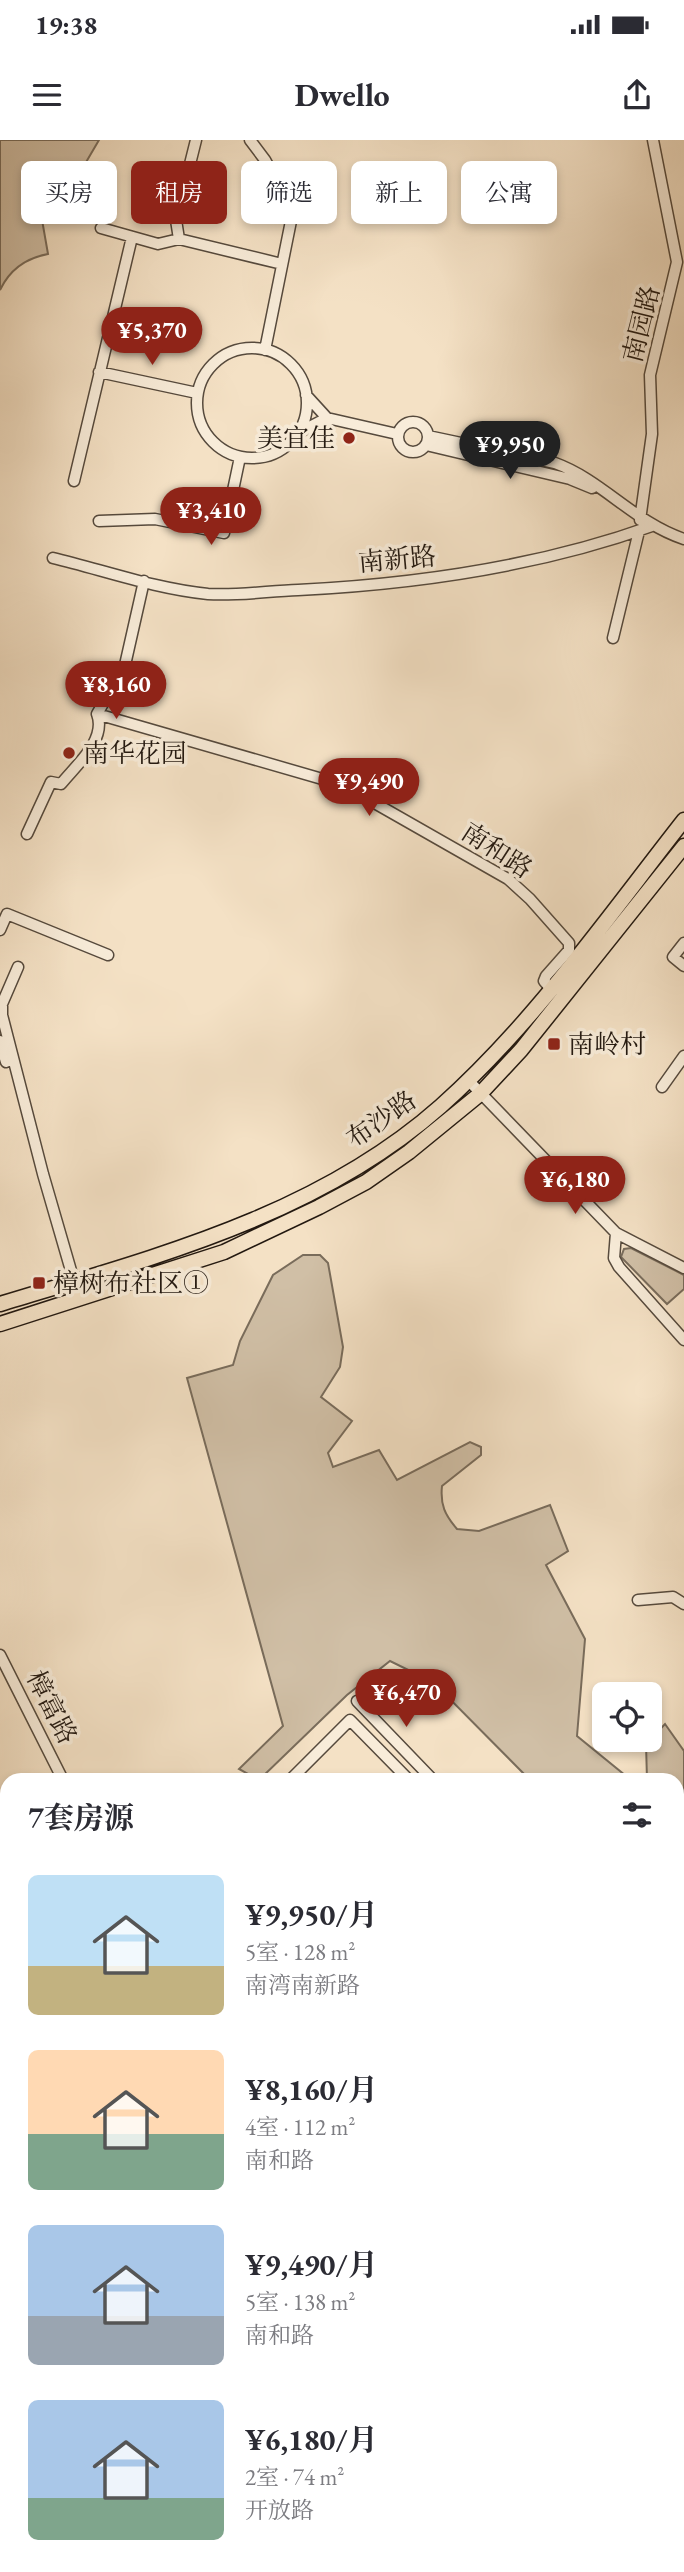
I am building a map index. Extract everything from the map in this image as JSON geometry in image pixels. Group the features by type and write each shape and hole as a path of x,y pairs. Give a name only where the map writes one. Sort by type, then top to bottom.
{"main road":[{"name":"布沙路","path":"0,1304 220,1234 310,1194 401,1137 468,1080 508,1040 684,820"},
{"name":"布沙路","path":"0,1324 224,1252 273,1231 366,1182 448,1122 480,1094 521,1050 684,846"}],"street":[{"path":"179,239 176,220 196,140"},
{"path":"250,140 293,211 265,350"},
{"name":"南园路","path":"613,638 640,525 652,434 650,375 677,262 653,140"},
{"path":"100,228 158,244 179,239 282,264"},
{"path":"75,481 132,237"},
{"path":"327,418 298,433 275,453 257,458 240,457 223,450 209,437 197,411 197,393 205,374 223,356 241,349 265,350 281,356 295,369 306,396 327,418 397,434"},
{"path":"99,372 197,393"},
{"path":"298,433 305,414 306,396"},
{"path":"411,421 425,427 427,440 419,451 409,452 401,447 397,434 402,425 411,421"},
{"path":"427,440 569,479 603,492 640,525 652,526 684,540"},
{"path":"99,521 155,519 224,533 240,457"},
{"name":"南新路","path":"53,558 211,594 446,578 512,566 640,525"},
{"path":"27,834 51,782 61,784 97,738 100,729 97,714 125,665 142,580"},
{"name":"南和路","path":"97,714 343,785 508,879 530,899 569,943 569,950 546,976 544,981 550,988"},
{"path":"0,930 7,914 108,955"},
{"path":"679,964 673,957 682,942"},
{"path":"18,967 2,1004 2,1015 72,1282"},
{"path":"0,1041 72,1282"},
{"path":"662,1087 684,1056"},
{"path":"468,1080 616,1233 684,1268"},
{"path":"616,1233 614,1258 619,1267 684,1340"},
{"path":"638,1600 673,1597 684,1604"},
{"name":"樟富路","path":"0,1655 59,1773"},
{"path":"357,1701 426,1773"},
{"path":"297,1773 350,1720 402,1773"}],"shaded area":[{"path":"0,140 99,140 87,161 21,161 21,224 43,224 48,254 33,258 20,266 0,290"},
{"path":"631,1248 684,1275 684,1289 667,1304 621,1257 624,1249"},
{"path":"303,1255 320,1255 328,1263 343,1347 340,1367 321,1397 352,1421 328,1453 333,1467 379,1450 397,1480 470,1442 481,1447 481,1455 442,1486 444,1509 457,1529 479,1531 550,1505 568,1551 546,1565 585,1639 577,1736 592,1748 592,1752 597,1752 622,1773 523,1773 433,1682 390,1661 347,1695 266,1773 246,1773 239,1769 283,1726 187,1378 233,1365 240,1341 273,1275"},
{"path":"665,1724 684,1751 684,1773 647,1773 646,1752 662,1752 662,1727"}],"place":[{"name":"美宜佳","path":"349,438"},
{"name":"南华花园","path":"69,753"},
{"name":"南岭村","path":"554,1044"},
{"name":"樟树布社区①","path":"39,1283"}]}
